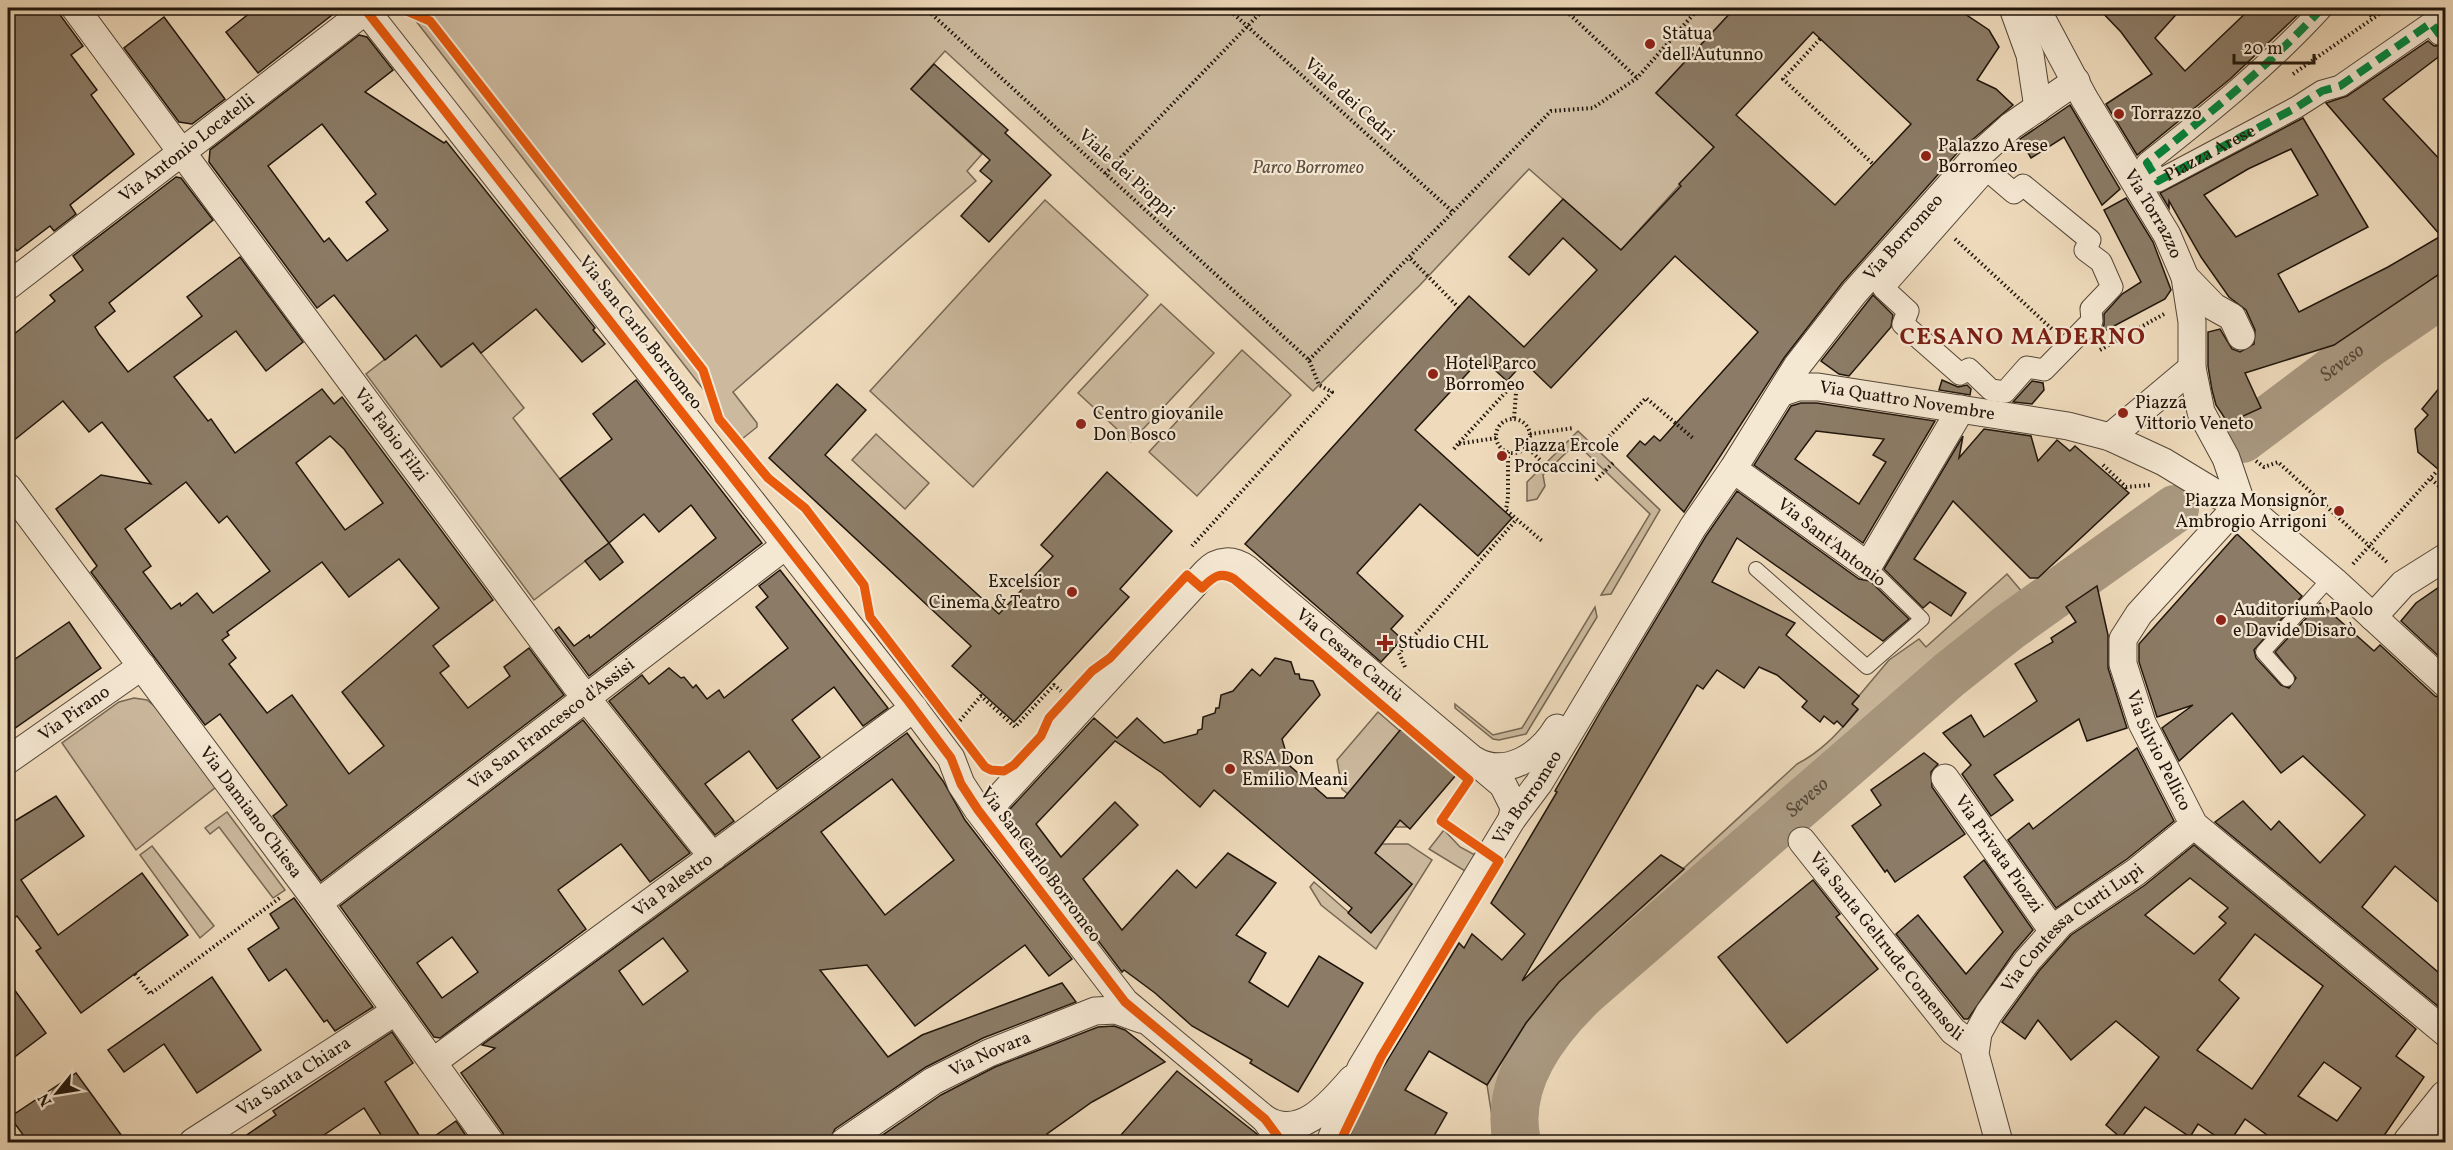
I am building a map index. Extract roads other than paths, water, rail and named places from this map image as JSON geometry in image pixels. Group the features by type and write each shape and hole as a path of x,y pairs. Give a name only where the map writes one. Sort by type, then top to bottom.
{"street":[{"name":"Via Fabio Filzi","path":"75,8 575,684 713,857"},
{"name":"Via Antonio Locatelli","path":"8,286 367,8"},
{"name":"Via San Carlo Borromeo","path":"367,8 785,546 914,708 956,747 964,790 1108,983 1150,1024 1265,1119 1282,1143"},
{"path":"2013,8 2030,55 2038,108"},
{"name":"Via Torrazzo","path":"2036,8 2076,81 2144,176 2185,277 2214,307 2232,317 2241,336"},
{"name":"Piazza Arese","path":"2322,8 2290,43 2194,126 2147,163 2144,176 2158,182 2322,91 2340,86 2432,23 2439,34 2445,30"},
{"name":"Via Borromeo","path":"1330,1143 1362,1068 1512,819 1539,783 1693,527 1733,469 1801,361 1854,294 1970,163 2011,126 2076,81"},
{"path":"1987,170 2014,193 2023,185 2090,240 2085,250 2101,262 2112,288 2091,309 2092,321 2044,370 2027,367 2005,392 1991,390 1969,369 1960,374 1903,324 1908,311 1883,288 1938,224 1987,170"},
{"path":"2185,277 2190,304 2192,368 2201,412 2226,458 2241,502"},
{"path":"1801,361 1821,387"},
{"path":"2192,368 2110,437 2164,462 2220,496 2241,502 2332,579 2445,684"},
{"name":"Via Quattro Novembre","path":"1783,392 1798,387 1821,387 2068,426 2110,437"},
{"path":"1868,566 1961,409"},
{"name":"Via Sant'Antonio","path":"1733,469 1868,566"},
{"name":"Via Damiano Chiesa","path":"8,488 318,903 490,1143"},
{"name":"Via Silvio Pellico","path":"2241,502 2139,614 2123,639 2121,648 2123,664 2142,723 2194,825 2445,1033"},
{"name":"Via Borromeo","path":"1511,765 1538,752 1553,735 1655,567 1673,543 1693,527"},
{"name":"Via San Francesco d'Assisi","path":"318,903 785,546"},
{"path":"2373,617 2403,584 2445,557"},
{"name":"Via Cesare Cantù","path":"1022,774 1206,572 1215,564 1226,561 1247,568 1508,791 1514,807 1512,819"},
{"name":"Via Pirano","path":"8,760 142,666"},
{"name":"Via Palestro","path":"433,1062 914,708"},
{"path":"956,747 971,776 987,781 1003,782 1022,774"},
{"name":"Via Cesare Cantù","path":"1469,756 1486,766 1511,765"},
{"path":"996,834 989,819 991,809 1022,774"},
{"name":"Via Privata Piozzi","path":"1946,778 2053,931"},
{"name":"Via Contessa Curti Lupi","path":"1976,1047 1981,1026 1989,1013 2053,931 2078,909 2136,872 2194,825"},
{"name":"Via Santa Geltrude Comensoli","path":"1802,841 1953,1030 1976,1047"},
{"name":"Via Novara","path":"844,1143 946,1074 989,1053 1095,1011 1116,1010 1150,1024"},
{"name":"Via Santa Chiara","path":"193,1143 396,1011"},
{"path":"1976,1047 1978,1069 1997,1137"},
{"name":"Via Borromeo","path":"1265,1119 1287,1127 1305,1122 1322,1110 1362,1068"},
{"path":"2410,1143 2445,1097"}],"lane":[{"name":"Via Sant'Antonio","path":"1756,569 1867,667 1922,620 1868,566"},
{"path":"2287,679 2263,652 2332,579"}],"waterway":[{"name":"Seveso","path":"2242,439 2367,345 2446,291"},
{"name":"Seveso","path":"1517,1142 1514,1121 1516,1100 1530,1061 1554,1025 1582,994 1949,675 2008,628 2175,509"}],"place":[{"name":"Statua dell'Autunno","path":"1650,44"},
{"name":"Torrazzo","path":"2119,114"},
{"name":"Palazzo Arese Borromeo","path":"1926,156"},
{"name":"Hotel Parco Borromeo","path":"1433,374"},
{"name":"Piazza Vittorio Veneto","path":"2123,413"},
{"name":"Centro giovanile Don Bosco","path":"1081,424"},
{"name":"Piazza Ercole Procaccini","path":"1502,456"},
{"name":"Piazza Monsignor Ambrogio Arrigoni","path":"2339,511"},
{"name":"Excelsior Cinema & Teatro","path":"1072,592"},
{"name":"Auditorium Paolo e Davide Disarò","path":"2221,620"},
{"name":"Studio CHL","path":"1385,643"},
{"name":"RSA Don Emilio Meani","path":"1230,769"}],"district":[{"name":"CESANO MADERNO","path":"2023,338"}],"park label":[{"name":"Parco Borromeo","path":"1308,168"}]}
